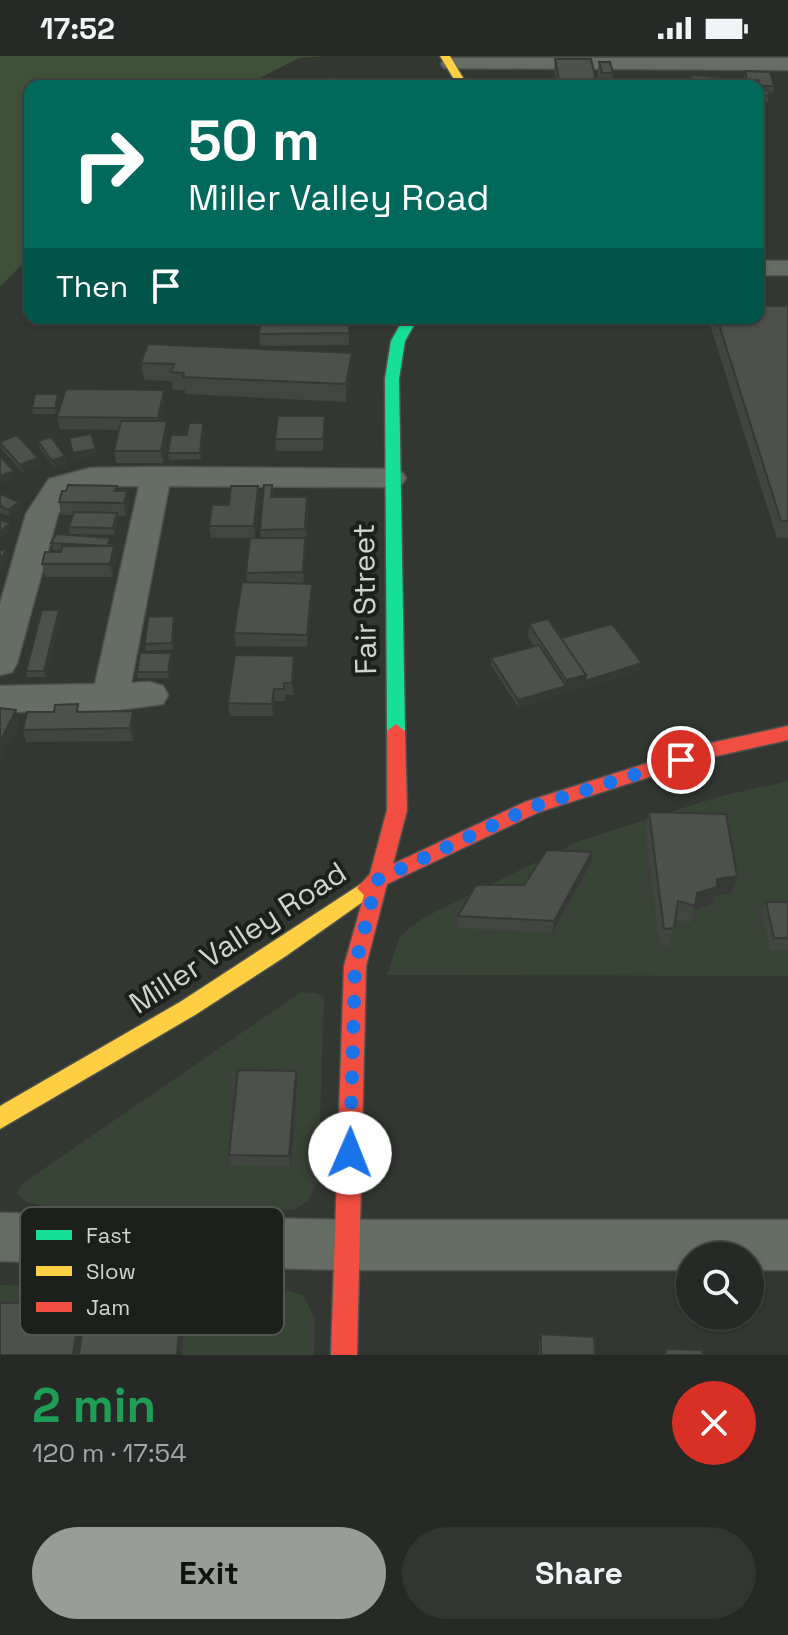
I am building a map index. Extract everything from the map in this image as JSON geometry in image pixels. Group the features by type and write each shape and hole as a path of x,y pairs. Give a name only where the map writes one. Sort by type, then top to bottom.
{"street":[{"path":"448,60 788,64"},
{"path":"448,60 460,80"},
{"path":"764,268 788,268"},
{"name":"Fair Street","path":"344,1355 355,966 397,810 392,379 398,341 408,324"},
{"path":"110,698 156,476"},
{"path":"0,663 42,514 60,486 90,477 391,478"},
{"path":"0,699 150,695"},
{"name":"Miller Valley Road","path":"0,1118 95,1064 325,919 377,880 532,807 711,750 788,733"},
{"path":"0,1237 20,1237"},
{"path":"284,1244 788,1245"}],"shaded area":[{"path":"0,56 326,56 299,58 256,80 24,80 24,262 0,287"},
{"path":"788,781 788,976 387,975 400,936 423,918 579,841 721,796"},
{"path":"301,992 316,993 324,998 318,1179 309,1200 294,1210 284,1210 284,1207 48,1207 27,1202 16,1193 23,1183"},
{"path":"0,1285 20,1285 20,1335 284,1335 284,1290 303,1295 315,1319 314,1355 0,1355"}],"building":[{"path":"555,59 591,59 596,80 559,80"},
{"path":"599,62 610,62 613,73 602,73"},
{"path":"745,71 770,72 774,86 764,86 764,80 747,80"},
{"path":"691,75 716,77 716,80 692,80"},
{"path":"764,306 788,306 788,521 781,521 719,324 764,324"},
{"path":"260,324 349,324 349,333 259,334"},
{"path":"148,344 352,353 346,384 183,377 184,373 171,372 174,364 141,363"},
{"path":"66,389 164,390 158,418 57,417"},
{"path":"35,394 58,394 55,408 32,408"},
{"path":"278,416 325,416 323,439 275,439"},
{"path":"121,421 167,421 161,451 114,451"},
{"path":"189,423 203,423 200,453 168,453 171,435 187,435"},
{"path":"91,434 96,449 73,453 69,438"},
{"path":"17,435 38,458 20,465 0,443"},
{"path":"51,437 65,456 52,461 38,441"},
{"path":"0,456 14,471 0,476"},
{"path":"68,485 117,486 115,491 127,491 124,503 59,502 62,491 66,491"},
{"path":"264,485 272,485 271,497 307,497 305,529 260,530"},
{"path":"231,486 258,486 254,526 209,526 212,505 229,505"},
{"path":"0,494 19,502 8,510 0,506"},
{"path":"74,512 117,513 113,528 69,527"},
{"path":"0,520 10,523 0,532"},
{"path":"56,534 110,538 107,546 51,543"},
{"path":"250,538 305,538 303,572 246,573"},
{"path":"62,546 114,546 110,564 42,564 45,552 61,552"},
{"path":"242,582 312,584 307,635 234,633"},
{"path":"42,610 59,610 44,671 26,671"},
{"path":"174,616 172,643 145,644 148,617"},
{"path":"548,619 586,675 566,680 529,624"},
{"path":"612,624 642,663 585,681 586,675 561,638"},
{"path":"539,645 566,686 518,700 491,658"},
{"path":"140,653 171,653 168,672 137,672"},
{"path":"235,655 294,656 292,683 284,683 284,689 274,689 272,704 228,703"},
{"path":"78,704 77,712 133,711 130,728 23,730 27,712 54,712 55,705"},
{"path":"0,708 16,710 0,742"},
{"path":"649,812 726,814 737,876 717,879 717,887 697,893 695,906 678,901 674,928 664,929"},
{"path":"547,850 592,852 554,921 458,916 476,885 524,885"},
{"path":"766,902 788,902 788,938 774,938"},
{"path":"238,1070 296,1071 289,1156 229,1155"},
{"path":"0,1303 20,1303 20,1335 76,1335 73,1355 0,1355"},
{"path":"541,1334 594,1337 595,1355 541,1355"},
{"path":"82,1335 178,1335 177,1355 79,1355"},
{"path":"666,1349 702,1350 702,1355 666,1355"}],"traffic: fast":[{"path":"396,731 392,379 398,341 408,324"}],"traffic: slow":[{"path":"445,56 459,80"},
{"path":"0,1118 233,980 367,888"}],"traffic: jam":[{"path":"344,1355 355,966 397,810 396,731"},
{"path":"367,888 377,880 532,807 711,750 788,733"}],"route":[{"path":"350,1153 355,966 377,880 532,807 681,760"}]}
